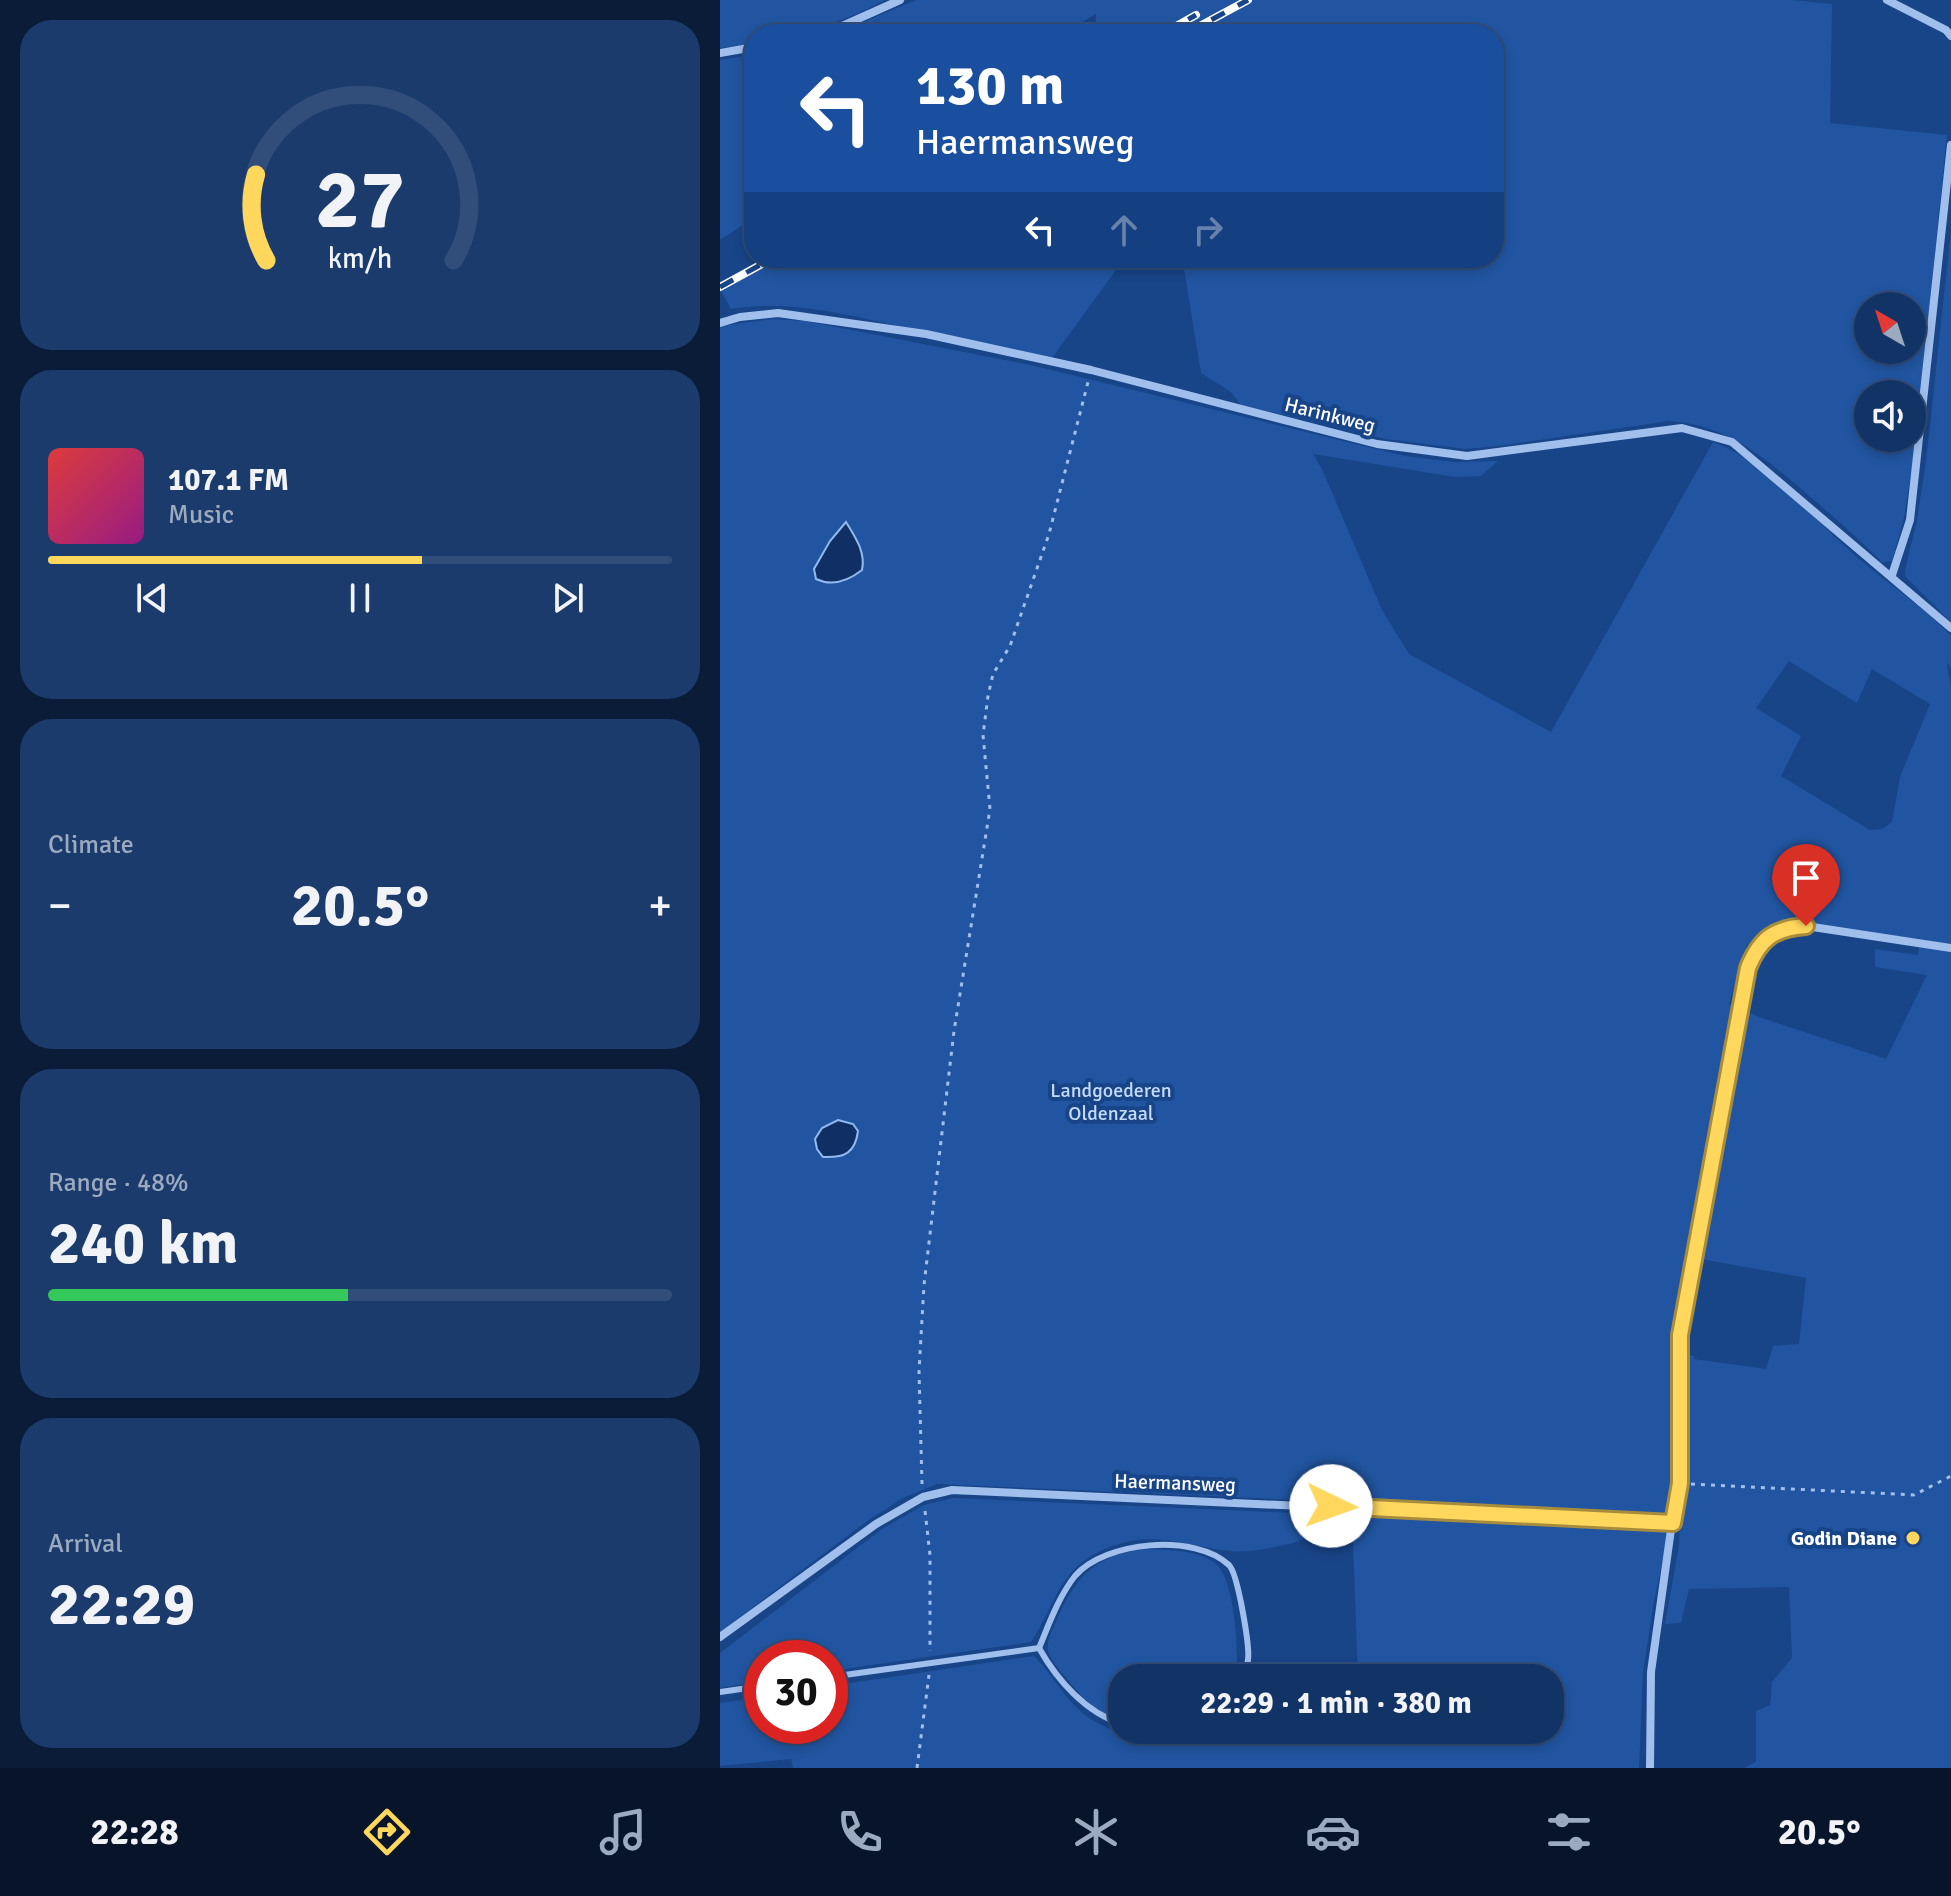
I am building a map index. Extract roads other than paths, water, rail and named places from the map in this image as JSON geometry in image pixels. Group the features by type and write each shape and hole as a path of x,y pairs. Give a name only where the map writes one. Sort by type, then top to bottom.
{"street":[{"path":"847,24 900,0"},
{"path":"1887,0 1946,30 1951,36"},
{"path":"720,53 744,49"},
{"path":"1892,575 1910,520 1951,145"},
{"name":"Harinkweg","path":"720,323 740,317 778,313 926,334 1091,370 1377,444 1467,456 1682,428 1732,442 1951,628"},
{"path":"1650,1768 1651,1672 1680,1483 1680,1335 1748,968 1754,953 1766,940 1785,928 1806,926 1951,948"},
{"name":"Haermansweg","path":"720,1637 876,1524 923,1497 952,1490 1673,1523"}],"lane":[{"path":"1039,1648 1059,1602 1075,1576 1097,1558 1123,1548 1152,1545 1191,1548 1231,1566 1237,1583 1249,1658 1247,1664"},
{"path":"848,1674 1039,1648"},
{"path":"1039,1648 1046,1661 1084,1703 1108,1719"},
{"path":"720,1692 744,1689"}],"railway":[{"path":"1204,24 1248,0"},
{"path":"1180,24 1196,15"},
{"path":"720,287 755,268"}],"place":[{"name":"Godin Diane","path":"1913,1538"}],"park label":[{"name":"Landgoederen Oldenzaal","path":"1111,1102"}]}
